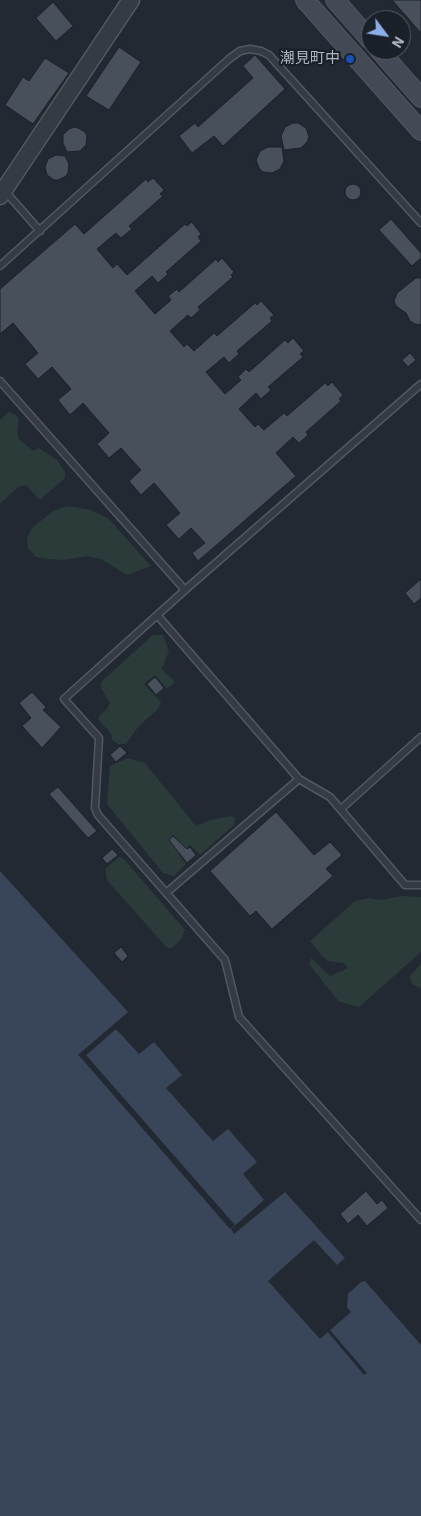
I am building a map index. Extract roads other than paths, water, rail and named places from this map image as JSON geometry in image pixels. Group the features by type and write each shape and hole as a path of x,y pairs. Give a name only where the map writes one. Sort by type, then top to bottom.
{"main road":[{"path":"305,0 421,131"},
{"path":"335,0 361,30"},
{"path":"388,60 421,98"}],"street":[{"path":"1,191 131,0"}],"lane":[{"path":"0,266 228,59 240,51 250,49 269,55 421,223"},
{"path":"1,191 40,230"},
{"path":"0,381 185,590"},
{"path":"421,384 185,590 64,699 99,738 95,808 98,815 225,960 240,1017 421,1220"},
{"path":"158,616 298,779 330,797 405,884 421,885"},
{"path":"340,810 421,738"},
{"path":"166,893 298,779"}],"water":[{"path":"0,871 128,1012 78,1055 82,1059 116,1029 139,1054 154,1042 182,1075 166,1088 213,1141 228,1129 257,1162 243,1174 264,1200 231,1229 234,1234 285,1192 345,1258 337,1265 314,1240 268,1281 320,1339 351,1312 347,1307 348,1294 361,1282 365,1281 421,1345 421,1516 0,1516"}],"place":[{"name":"潮見町中","path":"350,59"}]}
